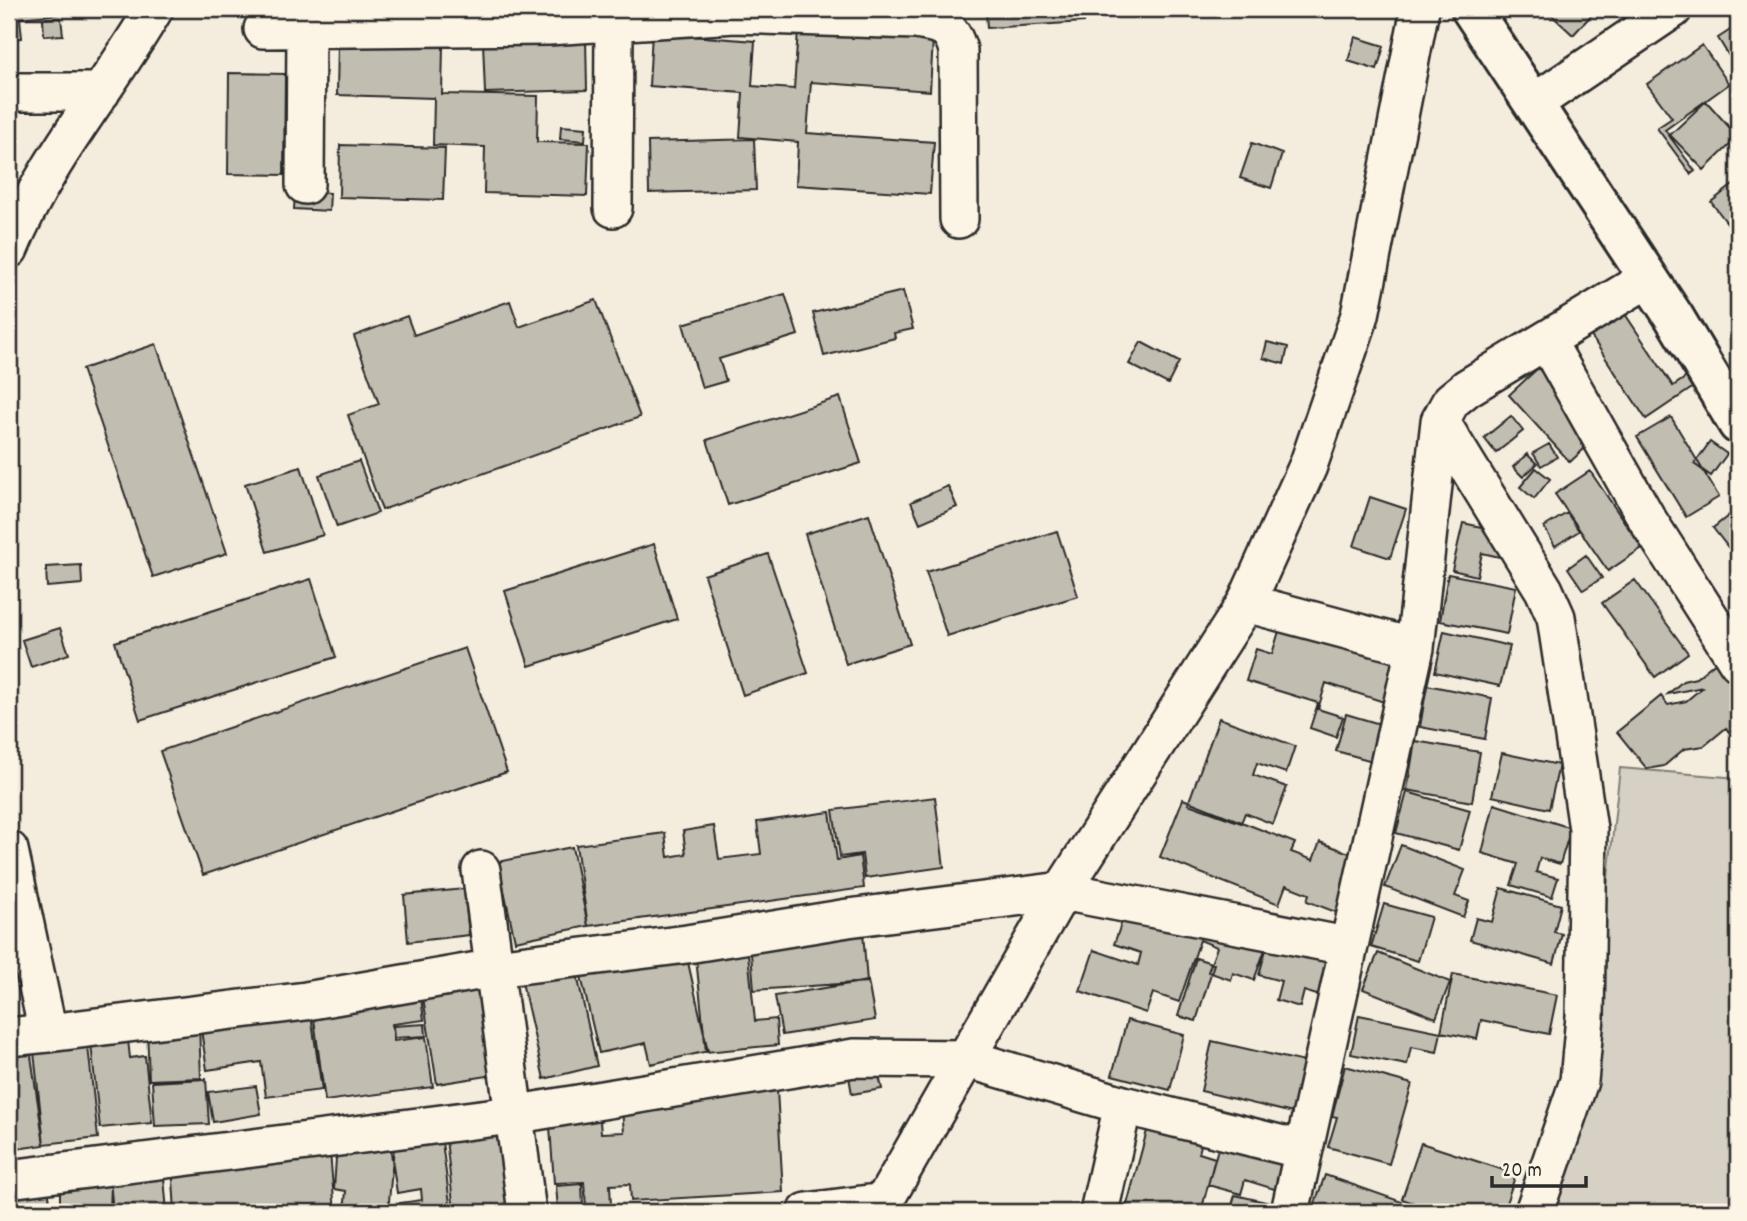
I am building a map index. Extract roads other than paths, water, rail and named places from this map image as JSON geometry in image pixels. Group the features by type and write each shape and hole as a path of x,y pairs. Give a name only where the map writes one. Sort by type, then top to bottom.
{"street":[{"path":"9,249 19,225 68,138 154,9"},
{"path":"807,1212 881,1207 1062,891 1246,603 1308,466 1360,315 1420,9"},
{"path":"1471,9 1680,327 1738,424"},
{"path":"1534,103 1673,9"},
{"path":"263,29 548,26 735,11 916,20 949,29 958,50 959,219"},
{"path":"612,208 614,22"},
{"path":"305,185 306,28"},
{"path":"9,92 100,92"},
{"path":"1290,1212 1346,946 1415,648 1440,421 1451,401 1467,388 1647,279"},
{"path":"1546,340 1647,519 1738,662"},
{"path":"1440,421 1544,590 1556,617 1588,830 1585,1017 1578,1080 1534,1212"},
{"path":"1246,603 1415,648"},
{"path":"9,850 48,1033"},
{"path":"481,870 527,1212"},
{"path":"9,1037 306,1001 495,968 1062,891 1346,946"},
{"path":"9,1179 512,1115 854,1058 968,1059 1123,1105 1303,1150"},
{"path":"1099,1212 1123,1105"}]}
